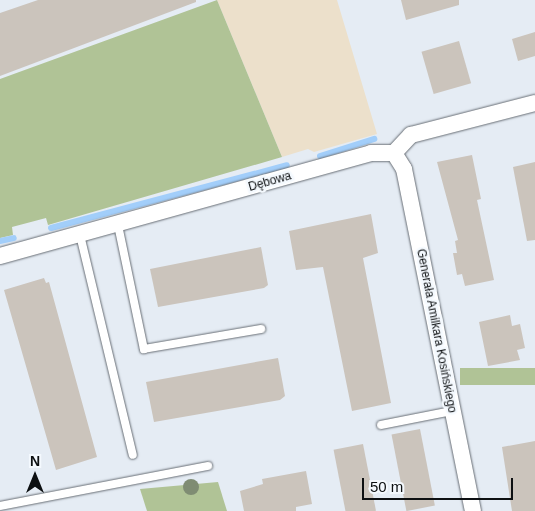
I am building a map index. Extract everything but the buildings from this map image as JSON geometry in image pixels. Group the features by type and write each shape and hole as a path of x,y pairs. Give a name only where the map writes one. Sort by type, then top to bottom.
{"street":[{"path":"394,153 411,135 535,103"},
{"name":"Dębowa","path":"0,256 118,225 371,153 394,153"},
{"name":"Generała Amilkara Kosińskiego","path":"394,153 404,169 472,511"}],"lane":[{"path":"118,225 144,350 261,329"},
{"path":"80,235 134,455"},
{"path":"381,425 452,411"},
{"path":"0,506 208,466"}],"shaded area":[{"path":"217,0 337,0 377,134 314,152 308,149 282,157"}],"green space":[{"path":"217,0 282,157 48,225 46,218 12,227 13,235 0,238 0,79"},
{"path":"460,368 535,368 535,385 460,385"},
{"path":"218,482 227,511 147,511 140,489"}],"waterway":[{"path":"320,156 374,139"},
{"path":"51,228 287,165"},
{"path":"0,241 14,238"}]}
